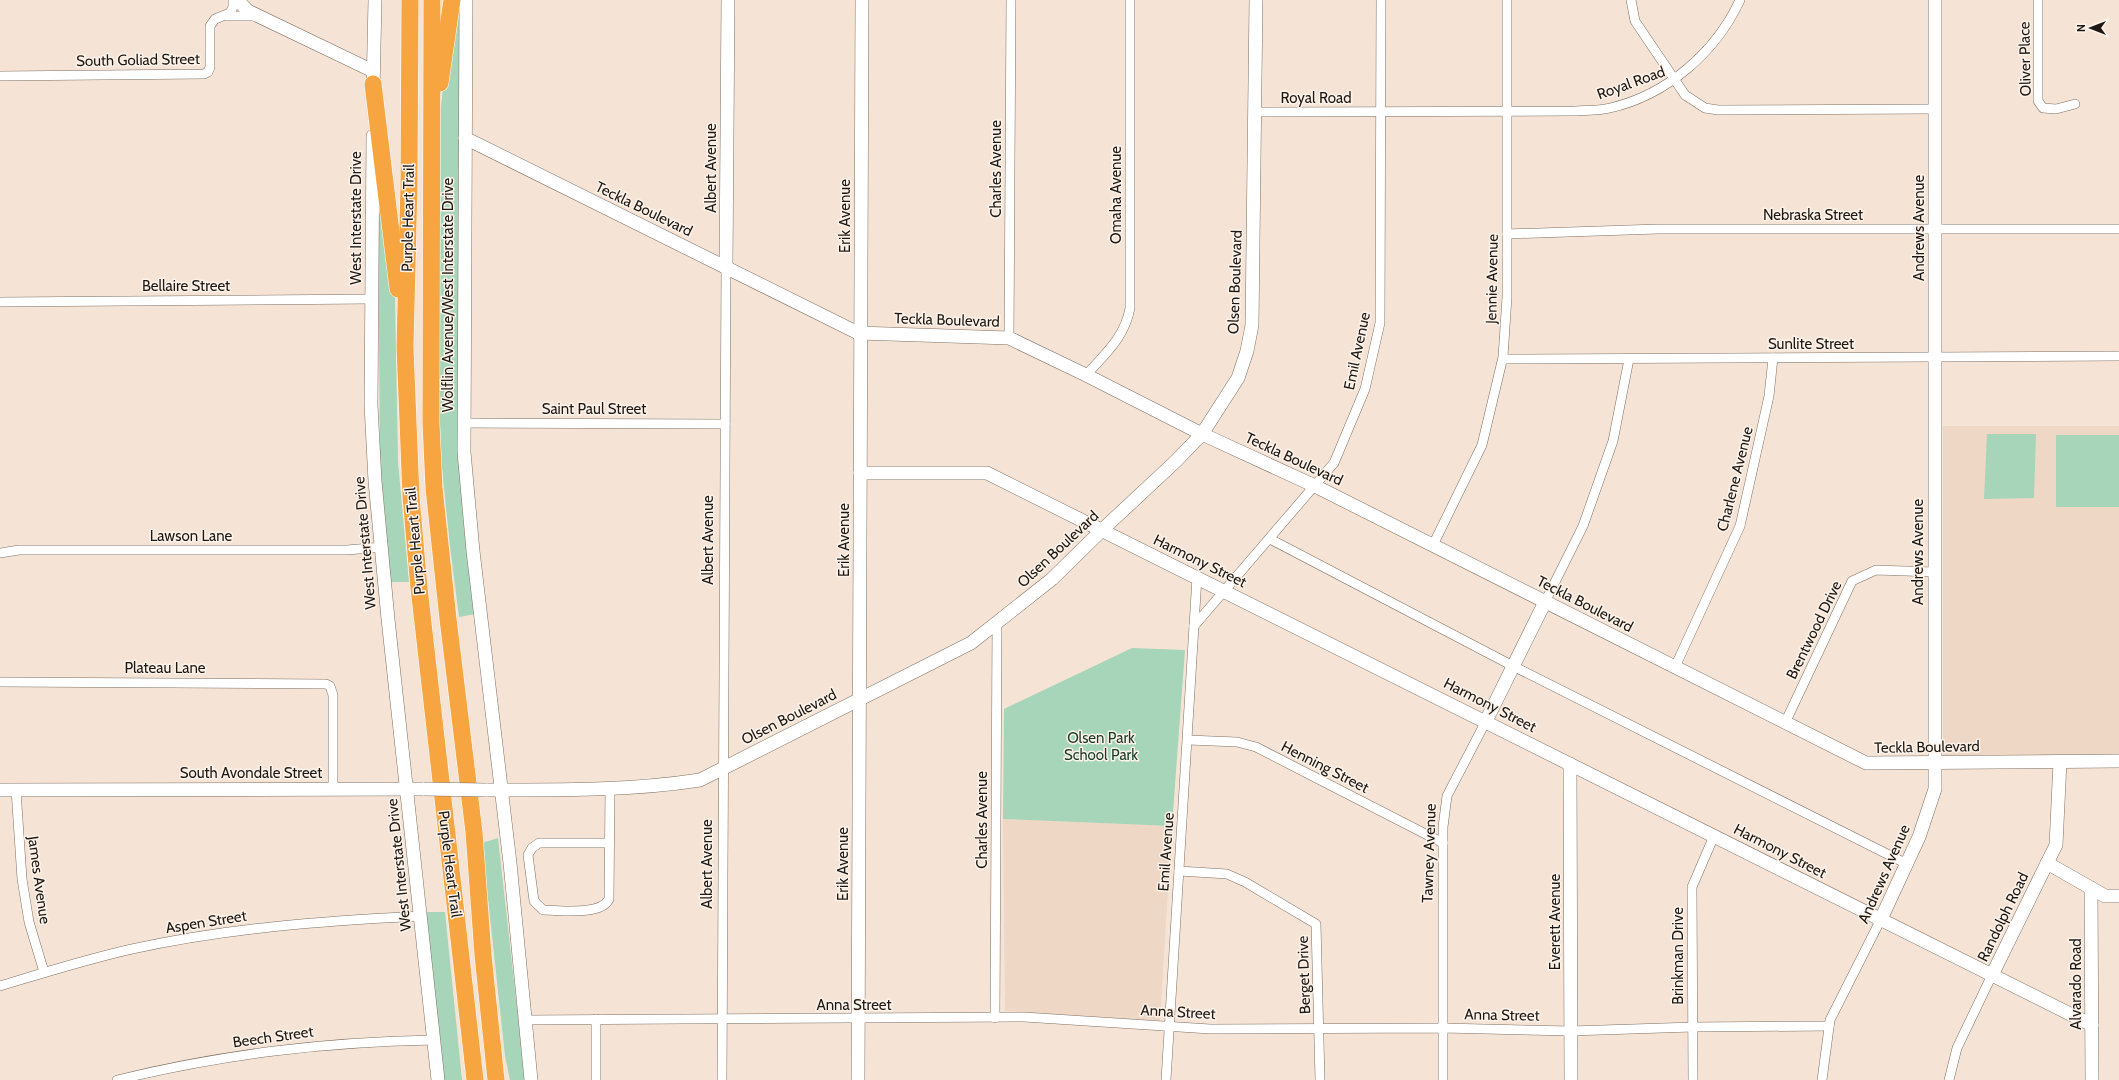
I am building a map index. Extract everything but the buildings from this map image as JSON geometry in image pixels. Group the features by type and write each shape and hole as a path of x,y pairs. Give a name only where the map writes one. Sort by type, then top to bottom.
{"highway":[{"name":"Purple Heart Trail","path":"410,0 409,184 405,348 411,497 419,588 474,1080"},
{"name":"Purple Heart Trail","path":"432,0 430,170 431,423 434,488 448,619 474,832 483,955 496,1080"},
{"path":"430,170 440,82 452,0"},
{"path":"373,78 405,348"},
{"path":"483,955 507,1080"},
{"path":"466,1003 466,1080"}],"main road":[{"path":"237,0 248,11 373,78"},
{"name":"West Interstate Drive","path":"375,0 373,78 371,405 375,481 388,619 438,1080"},
{"path":"465,138 466,0"},
{"name":"Albert Avenue","path":"726,268 728,0"},
{"name":"Erik Avenue","path":"858,1080 862,0"},
{"name":"Olsen Boulevard","path":"501,790 610,790 658,787 700,780 860,700 971,643 997,623 1052,579 1176,461 1202,434 1238,378 1247,351 1252,325 1256,0"},
{"name":"Andrews Avenue","path":"1881,920 1919,837 1935,788 1935,0"},
{"name":"Teckla Boulevard","path":"465,138 861,334 1009,338 1202,434 1315,486 1866,763 2119,761"},
{"name":"Wolflin Avenue/West Interstate Drive","path":"465,138 464,452 475,564 501,790"},
{"name":"Harmony Street","path":"860,473 987,473 1226,591 2092,1025"},
{"name":"Tawney Avenue","path":"1486,721 1545,602"},
{"name":"Randolph Road","path":"1992,975 2056,845 2060,762"},
{"name":"Everett Avenue","path":"1570,764 1571,1080"},
{"name":"South Avondale Street","path":"0,790 501,790"},
{"path":"501,790 531,1080"},
{"path":"2047,862 2105,896 2119,896"},
{"name":"Alvarado Road","path":"2091,888 2092,1080"}],"street":[{"path":"228,16 234,7 234,0"},
{"name":"Charles Avenue","path":"1009,338 1011,0"},
{"name":"Omaha Avenue","path":"1086,375 1119,339 1128,322 1130,308 1130,0"},
{"name":"Emil Avenue","path":"1194,626 1226,591 1334,463 1365,389 1380,323 1381,0"},
{"name":"Jennie Avenue","path":"1433,545 1482,445 1503,359 1507,297 1507,0"},
{"path":"1631,0 1635,21 1673,79 1699,60 1713,45 1730,19 1740,0"},
{"name":"Oliver Place","path":"2038,0 2038,100 2043,108 2056,109 2075,104"},
{"name":"South Goliad Street","path":"0,76 204,74 208,72 210,67 210,26 215,19 228,16 263,18"},
{"name":"Royal Road","path":"1255,112 1588,110 1610,108 1641,97 1673,79 1686,95 1695,103 1705,108 1718,110 1935,109"},
{"name":"Nebraska Street","path":"1507,234 1658,229 2119,229"},
{"name":"Albert Avenue","path":"722,1080 726,268"},
{"name":"Bellaire Street","path":"0,302 372,299"},
{"name":"Sunlite Street","path":"1503,359 2119,356"},
{"name":"Charlene Avenue","path":"1675,667 1740,526 1769,396 1773,358"},
{"path":"1545,602 1583,526 1613,441 1629,359"},
{"name":"Saint Paul Street","path":"463,423 725,424"},
{"path":"1270,539 1513,666 1907,864"},
{"name":"Lawson Lane","path":"0,553 20,550 347,550 382,547"},
{"name":"Brentwood Drive","path":"1785,723 1852,581 1876,570 1934,572"},
{"name":"Emil Avenue","path":"1166,1080 1197,577"},
{"name":"Charles Avenue","path":"995,1018 997,623"},
{"name":"Plateau Lane","path":"0,682 321,682 330,686 333,695 333,790"},
{"name":"Tawney Avenue","path":"1443,1080 1443,843 1447,796 1486,721"},
{"name":"Henning Street","path":"1188,740 1237,742 1256,747 1443,843"},
{"name":"James Avenue","path":"16,790 18,842 22,879 29,922 44,972"},
{"path":"609,843 539,843 532,848 528,855 534,901 536,906 543,910 597,910 604,906 609,899 610,790"},
{"name":"Brinkman Drive","path":"1693,1080 1692,887 1714,836"},
{"name":"Berget Drive","path":"1179,871 1227,874 1245,882 1316,924 1320,1028 1320,1080"},
{"name":"Aspen Street","path":"0,986 44,972 132,949 204,936 307,922 420,916"},
{"name":"Andrews Avenue","path":"1822,1080 1830,1020 1881,920"},
{"name":"Randolph Road","path":"1949,1080 1957,1048 1992,975"},
{"name":"Anna Street","path":"525,1020 1024,1017 1210,1029 1443,1028 1571,1031 1692,1027 1829,1026"},
{"path":"596,1019 596,1080"},
{"name":"Beech Street","path":"117,1080 165,1069 265,1051 355,1042 434,1040"}],"shaded area":[{"path":"1943,426 2119,426 2119,755 1943,755"},
{"path":"1003,819 1172,826 1160,1021 1005,1011"}],"green space":[{"path":"460,0 458,417 475,614 459,617 438,429 440,117 447,48"},
{"path":"378,177 382,178 395,298 398,462 409,582 390,582 380,475"},
{"path":"1987,434 2036,434 2034,498 1984,499"},
{"path":"2056,435 2119,435 2119,507 2056,507"},
{"name":"Olsen Park School Park","path":"1132,648 1185,650 1172,826 1003,819 1004,709"},
{"path":"498,838 525,1080 510,1080 505,1056 482,843"},
{"path":"426,912 445,912 462,1080 443,1080"}]}
